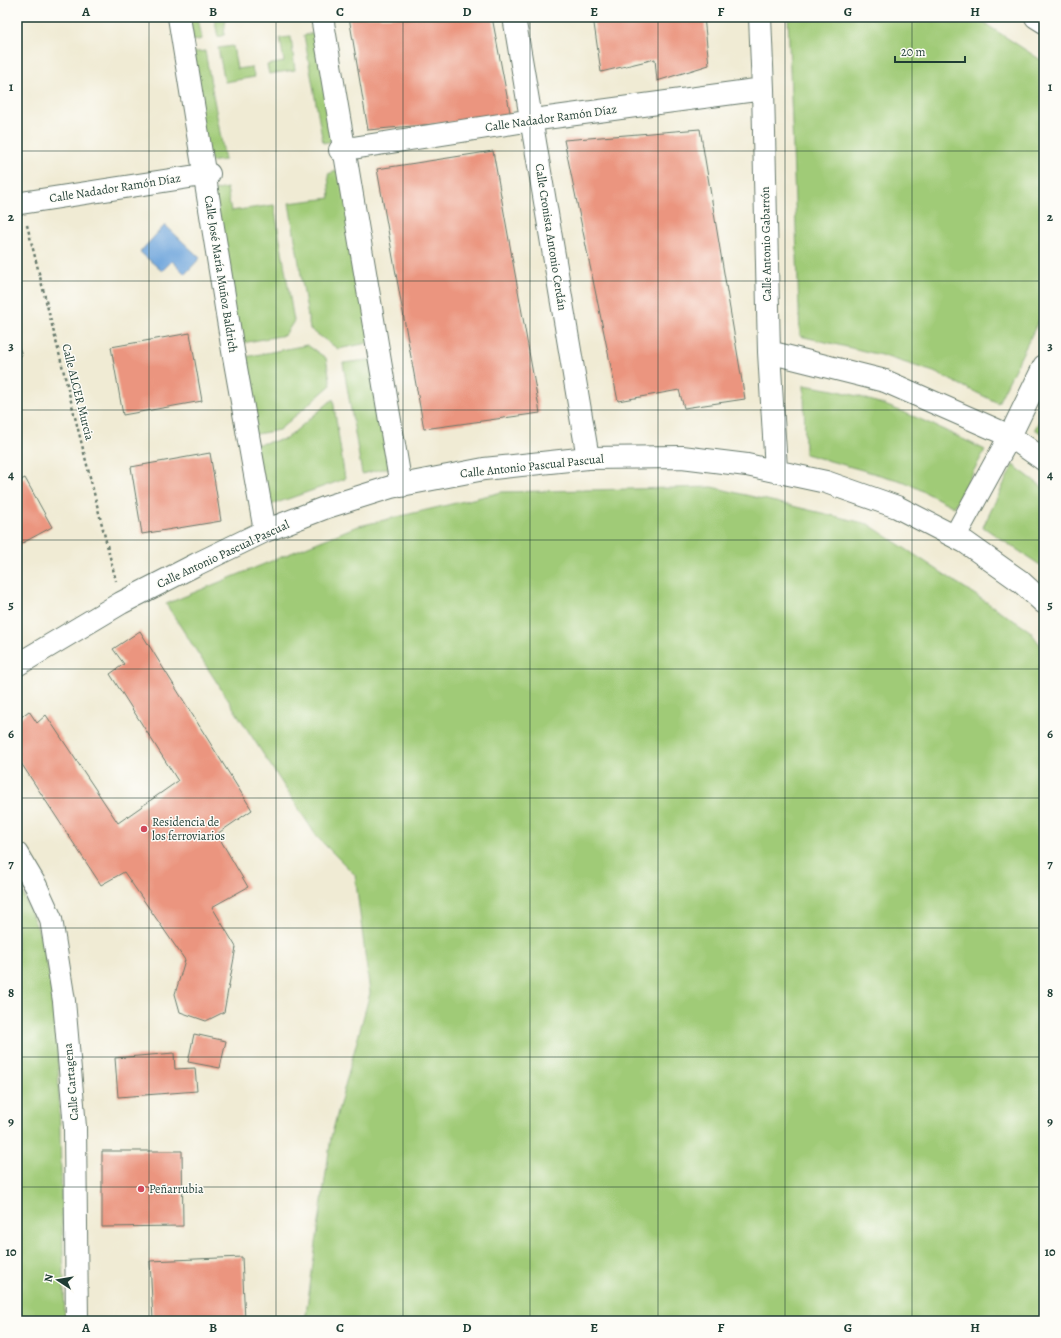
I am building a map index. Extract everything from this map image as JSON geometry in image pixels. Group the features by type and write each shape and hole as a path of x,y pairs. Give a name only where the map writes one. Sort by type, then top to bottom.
{"street":[{"name":"Calle José María Muñoz Baldrich","path":"179,17 186,47 265,531"},
{"name":"Calle Cronista Antonio Cerdán","path":"514,17 588,458"},
{"name":"Calle Antonio Gabarrón","path":"760,17 769,352 776,470"},
{"path":"1036,17 1044,22"},
{"path":"322,23 342,150 401,486"},
{"name":"Calle Nadador Ramón Díaz","path":"342,150 532,120 763,89"},
{"name":"Calle Nadador Ramón Díaz","path":"21,203 207,174"},
{"path":"769,352 885,381 1010,436 1044,460"},
{"path":"955,536 1010,436 1044,366"},
{"name":"Calle Antonio Pascual Pascual","path":"17,665 121,603 197,564 265,531 327,507 391,487 484,469 588,458 682,457 776,470 826,482 897,506 966,542 1020,581 1044,603"},
{"name":"Calle Cartagena","path":"17,854 36,886 51,919 64,1002 75,1127 77,1321"}],"path":[{"name":"Calle ALCER Murcia","path":"21,203 121,603"}],"green space":[{"path":"183,17 198,17 202,39 186,42"},
{"path":"214,17 226,17 224,35 218,37"},
{"path":"788,17 975,17 1044,62 1044,310 998,403 934,372 881,355 800,336"},
{"path":"320,32 339,140 323,143 304,35"},
{"path":"291,37 295,70 269,74 267,65 284,62 280,38"},
{"path":"233,46 237,69 251,67 255,77 225,82 218,48"},
{"path":"205,51 225,160 207,162 189,53"},
{"path":"342,169 373,342 338,349 310,329 289,203 330,198 328,174"},
{"path":"227,188 231,211 274,205 294,321 285,335 237,344 212,191"},
{"path":"307,345 326,358 331,385 279,430 251,435 240,358"},
{"path":"376,359 394,466 362,474 343,363"},
{"path":"804,385 834,390 873,401 949,432 985,450 954,507 905,482 805,454"},
{"path":"333,399 345,479 265,507 253,445 286,439"},
{"path":"1044,411 1044,435 1035,429"},
{"path":"1013,465 1044,488 1044,569 983,527"},
{"path":"712,487 868,524 1030,631 1044,650 1044,1321 305,1321 331,1137 370,993 355,875 317,837 166,604 355,527 502,492"},
{"path":"17,879 43,942 57,1020 65,1321 17,1321"}],"water":[{"path":"165,225 200,258 185,274 172,261 162,271 140,252"}],"building":[{"path":"349,17 492,17 511,117 368,130"},
{"path":"593,17 704,17 709,65 657,81 655,59 601,72"},
{"path":"700,129 745,399 684,408 679,390 618,401 564,140"},
{"path":"493,151 540,413 424,429 377,169"},
{"path":"190,333 202,401 123,415 111,347"},
{"path":"17,342 22,355 17,358"},
{"path":"210,453 221,521 142,534 131,467"},
{"path":"25,478 52,527 17,546 17,482"},
{"name":"Residencia de los ferroviarios","path":"140,631 252,810 217,834 248,887 212,907 236,947 224,1012 206,1021 180,1012 175,994 185,960 124,872 101,885 17,757 17,720 29,711 37,723 46,715 118,823 178,781 110,674 124,664 113,649"},
{"path":"194,1034 226,1041 220,1068 188,1062"},
{"path":"174,1053 175,1069 195,1068 197,1091 118,1097 115,1058"},
{"path":"102,1151 182,1151 183,1226 102,1227"},
{"path":"242,1257 245,1321 153,1321 150,1261"}],"place":[{"name":"Residencia de los ferroviarios","path":"144,829"},
{"name":"Peñarrubia","path":"141,1189"}]}
